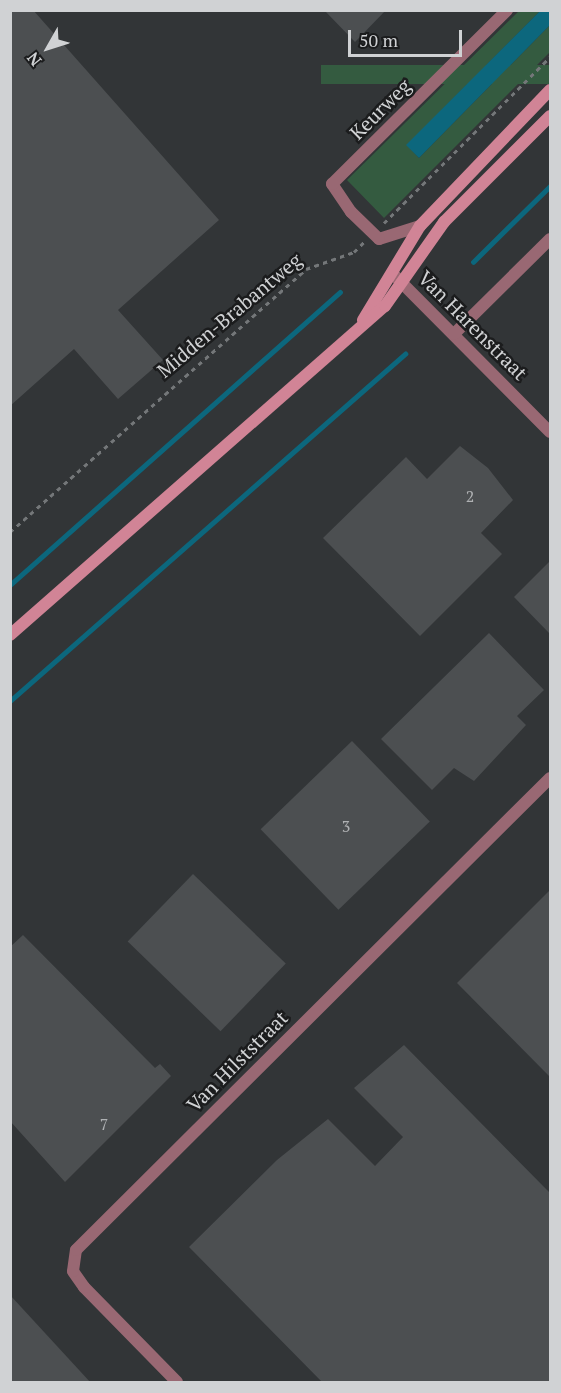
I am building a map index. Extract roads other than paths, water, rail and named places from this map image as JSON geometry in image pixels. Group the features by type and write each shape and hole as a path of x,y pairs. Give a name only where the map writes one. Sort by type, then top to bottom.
{"street":[{"name":"Keurweg","path":"420,226 379,239 372,235 332,184 507,10"},
{"path":"359,326 420,226 550,90"},
{"path":"10,635 359,326 385,306 444,222 550,116"},
{"path":"454,334 550,239"},
{"name":"Van Harenstraat","path":"391,273 403,282 550,432"},
{"name":"Van Hilststraat","path":"177,1383 84,1287 73,1271 76,1250 550,778"}],"water":[{"path":"540,11 550,11 550,25 419,158 406,145"}],"waterway":[{"path":"473,262 550,186"},
{"path":"10,585 340,292"},
{"path":"10,701 405,354"}]}
